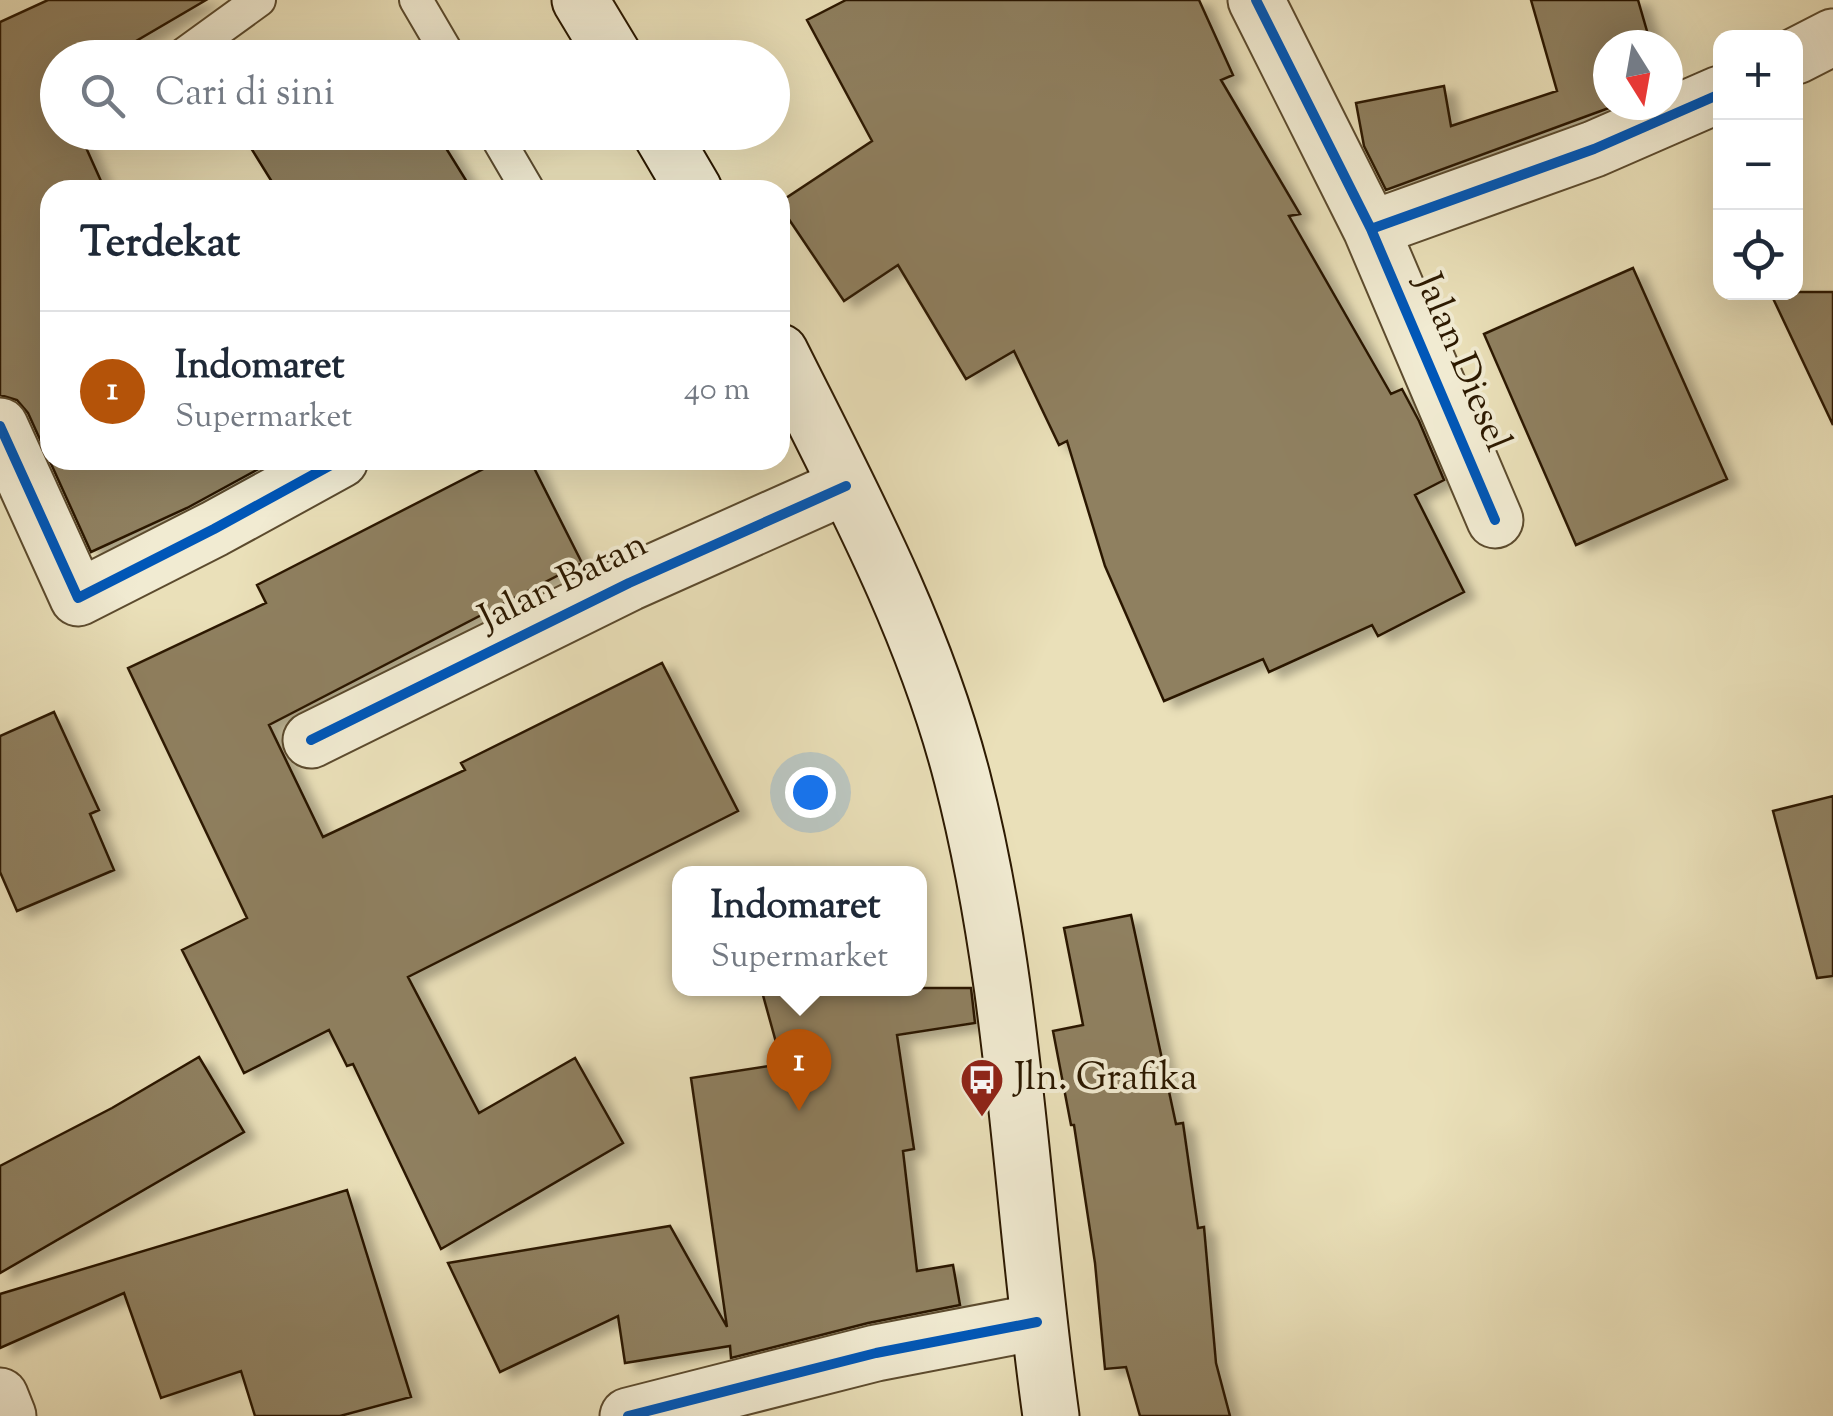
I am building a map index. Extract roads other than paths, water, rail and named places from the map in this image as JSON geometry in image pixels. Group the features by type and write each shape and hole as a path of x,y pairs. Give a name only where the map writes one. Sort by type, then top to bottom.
{"street":[{"path":"580,0 604,40"},
{"name":"Jalan Diesel","path":"1256,0 1370,228 1496,520"},
{"path":"1803,52 1833,37"},
{"path":"1370,228 1594,148 1713,97"},
{"path":"790,372 903,600 930,672 976,834 990,900 1011,1049 1049,1416"},
{"path":"5,452 78,598 322,470"},
{"name":"Jalan Batan","path":"310,740 629,583 846,486"},
{"path":"628,1416 876,1353 1038,1322"},
{"path":"0,1396 8,1416"}],"lane":[{"path":"203,40 259,0"},
{"path":"416,0 439,40"},
{"path":"505,150 522,180"}],"place":[{"name":"Indomaret","path":"799,1111"},
{"name":"Jln. Grafika","path":"982,1118"}]}
